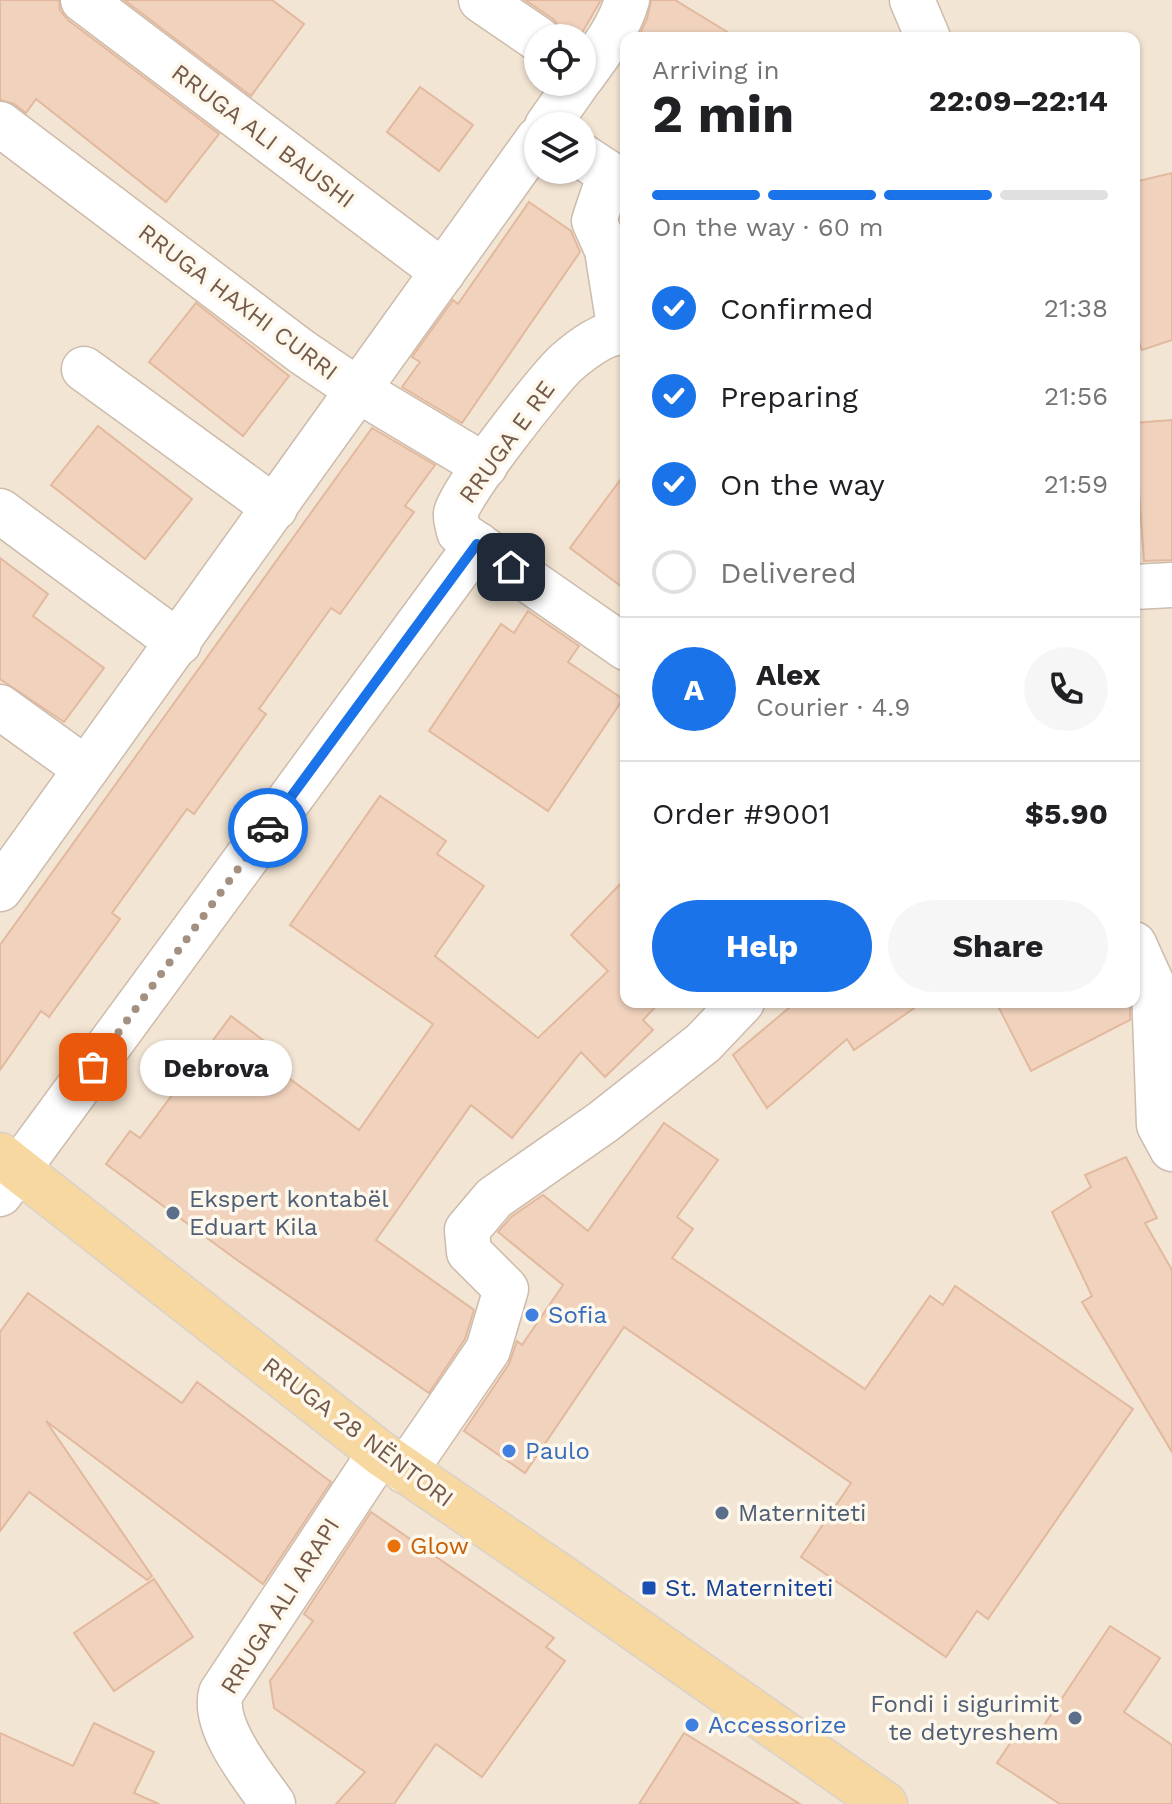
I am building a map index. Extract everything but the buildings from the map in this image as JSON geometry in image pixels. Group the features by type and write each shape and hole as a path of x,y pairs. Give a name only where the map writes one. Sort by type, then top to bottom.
{"main road":[{"name":"RRUGA 28 NËNTORI","path":"6,1173 392,1462 885,1804"}],"street":[{"name":"RRUGA ALI BAUSHI","path":"83,0 443,272"},
{"path":"481,0 524,29"},
{"path":"596,56 623,13 627,0"},
{"path":"912,0 925,32"},
{"name":"RRUGA HAXHI CURRI","path":"0,124 302,352 358,390 485,466"},
{"path":"0,889 524,159"},
{"path":"596,165 605,171 608,179 594,221 607,250 620,317"},
{"name":"RRUGA E RE","path":"6,1173 477,544 459,532 455,515 461,498 565,364 585,348 620,333"},
{"path":"84,369 275,508"},
{"path":"0,511 179,643"},
{"path":"477,544 620,644"},
{"path":"1140,587 1172,585"},
{"path":"0,707 86,769"},
{"path":"1140,957 1154,988 1159,1125 1172,1149"},
{"name":"RRUGA ALI ARAPI","path":"273,1804 223,1726 219,1710 221,1693 392,1462 488,1350 506,1289 469,1252 467,1230 494,1198 603,1122 703,1043 736,1008"}],"shaded area":[{"path":"0,0 1172,0 1172,1804 0,1804"}],"way so far":[{"path":"93,1067 268,828"}],"place":[{"name":"Debrova","path":"93,1067"},
{"name":"Ekspert kontabël Eduart Kila","path":"173,1213"},
{"name":"Sofia","path":"532,1315"},
{"name":"Paulo","path":"509,1451"},
{"name":"Materniteti","path":"722,1513"},
{"name":"Glow","path":"394,1546"},
{"name":"St. Materniteti","path":"649,1588"},
{"name":"Fondi i sigurimit te detyreshem","path":"1075,1718"},
{"name":"Accessorize","path":"692,1725"}],"route":[{"path":"268,828 477,544 511,567"}]}
